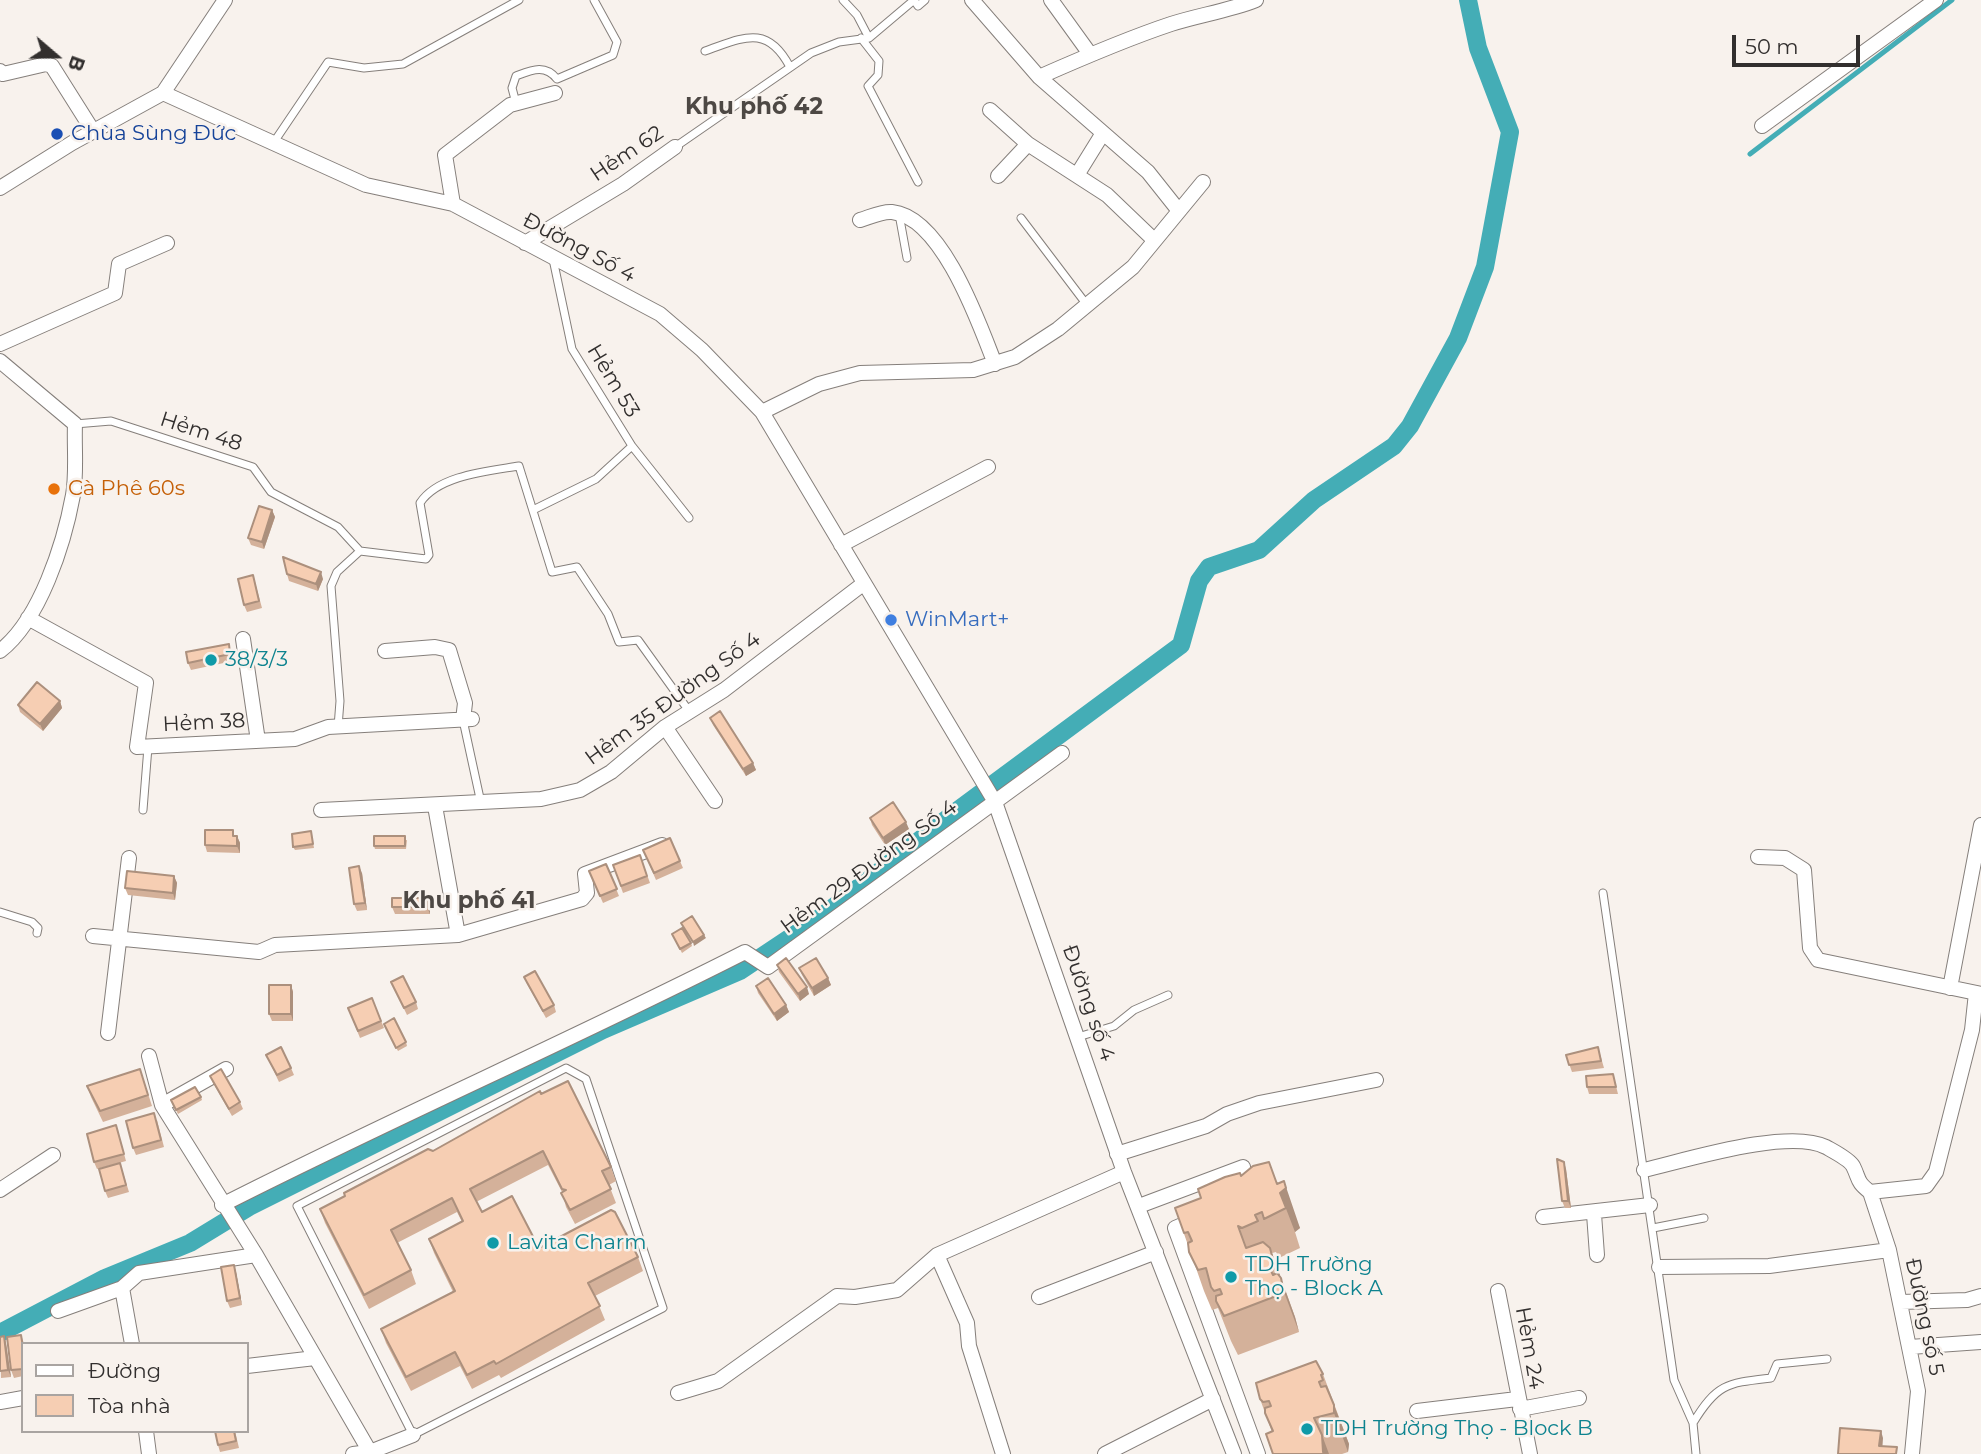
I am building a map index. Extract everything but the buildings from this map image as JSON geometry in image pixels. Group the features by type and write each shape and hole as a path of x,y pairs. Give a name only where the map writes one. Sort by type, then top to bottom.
{"street":[{"path":"0,188 93,131 163,93 225,0"},
{"path":"972,0 1039,77 1148,172 1179,211"},
{"path":"1051,0 1090,54"},
{"path":"1039,77 1090,54 1174,23 1230,10 1255,0"},
{"path":"1762,126 1936,0"},
{"path":"2,72 52,65 93,131"},
{"name":"Đường Số 4","path":"163,93 366,185 453,204 660,314 702,350 762,412 863,584"},
{"path":"453,204 445,155 476,129 516,103 555,93"},
{"path":"990,110 1028,144 1107,195 1154,240"},
{"path":"1077,176 1104,133"},
{"path":"998,176 1028,144"},
{"name":"Hẻm 62","path":"525,243 623,184 675,147"},
{"path":"762,412 819,384 860,373 973,370 1015,357 1087,306 1133,267 1203,183"},
{"path":"860,220 889,212 899,214 934,237 971,302 995,364"},
{"path":"0,344 115,293 119,264 167,243"},
{"path":"0,361 75,424 73,494 46,581 28,618 0,651"},
{"path":"841,545 988,467"},
{"name":"Hẻm 35 Đường Số 4","path":"321,810 541,799 580,790 611,772 666,727 724,690 863,584"},
{"name":"Đường số 4","path":"863,584 995,802 1124,1172 1234,1454"},
{"name":"Hẻm 38","path":"28,618 146,684 136,747 295,739 338,727 467,719"},
{"path":"243,639 258,741"},
{"path":"385,651 435,647 449,650 465,703 467,719"},
{"path":"666,727 715,801"},
{"name":"Hẻm 29 Đường Số 4","path":"222,1205 364,1133 547,1049 745,952 768,967 1062,753"},
{"path":"435,806 458,935"},
{"path":"1950,988 1981,825"},
{"path":"93,936 259,953 275,945 458,935 582,899 587,893 585,874 662,844"},
{"path":"1758,857 1785,858 1804,870 1810,948 1815,958 1979,993 1936,1172 1926,1186 1870,1192"},
{"path":"108,1033 129,858"},
{"path":"149,1056 162,1105 222,1205 256,1255 370,1452"},
{"path":"162,1105 226,1069"},
{"path":"1118,1154 1206,1126 1227,1114 1259,1103 1376,1080"},
{"name":"Đường số 5","path":"1644,1170 1772,1141 1825,1146 1852,1165 1858,1183 1870,1192 1889,1250 1901,1302 1918,1391 1912,1454"},
{"path":"0,1190 53,1155"},
{"path":"1139,1206 1243,1167"},
{"path":"678,1394 718,1381 837,1296 855,1297 897,1290 937,1255 1124,1172"},
{"path":"1543,1217 1594,1214 1650,1205"},
{"path":"1594,1214 1597,1255"},
{"path":"1208,1215 1175,1228 1258,1454"},
{"path":"1659,1267 1769,1266 1889,1250"},
{"path":"1039,1297 1156,1252"},
{"path":"58,1311 122,1288 139,1273 256,1255"},
{"path":"937,1255 967,1323 969,1346 1003,1454"},
{"path":"122,1288 132,1342"},
{"name":"Hẻm 24","path":"1498,1291 1518,1404 1530,1454"},
{"path":"1901,1302 1967,1300 1981,1296"},
{"path":"1910,1348 1981,1342"},
{"path":"248,1366 315,1358"},
{"path":"0,1402 21,1398"},
{"path":"1417,1411 1579,1398"},
{"path":"1105,1454 1213,1399"},
{"path":"146,1433 149,1454"},
{"path":"353,1454 370,1452 413,1435"}],"lane":[{"path":"274,142 328,62 364,68 403,64 519,0"},
{"path":"516,103 512,88 516,76 543,69 551,71 557,79 612,55 617,42 594,0"},
{"path":"843,0 857,15 865,38 879,61 878,75 868,86 918,182"},
{"name":"Hẻm 62","path":"675,147 811,53 865,38 914,0 918,6 925,0"},
{"path":"705,51 748,36 762,38 782,52 790,67"},
{"path":"899,214 907,258"},
{"path":"1021,218 1087,306"},
{"name":"Hẻm 53","path":"535,509 596,479 632,446 572,349 553,258"},
{"name":"Hẻm 48","path":"75,424 111,421 253,467 271,492 338,527 360,551"},
{"path":"632,446 689,518"},
{"path":"338,727 340,701 331,586 337,572 360,551 426,559 429,555 420,503 426,494 469,474 519,466 535,509 552,572 577,567 608,614 619,642 638,640 689,712"},
{"path":"467,719 482,803"},
{"path":"143,810 148,747"},
{"path":"1603,893 1674,1380 1693,1423 1696,1454"},
{"path":"0,912 32,922 38,928 37,933"},
{"path":"1078,1037 1114,1026 1134,1010 1168,995"},
{"path":"566,1068 586,1079 663,1308 413,1435 297,1206 566,1068"},
{"path":"1653,1228 1704,1218"},
{"path":"1693,1423 1706,1401 1730,1383 1771,1378 1777,1364 1827,1359"}],"waterway":[{"path":"0,1333 105,1278 190,1243 249,1207 603,1030 740,971 818,919 958,810 1181,645 1199,581 1209,567 1259,550 1314,500 1394,446 1410,426 1458,338 1485,267 1510,132 1478,48 1468,0"},
{"path":"1750,154 1952,0"}],"place":[{"name":"Chùa Sùng Đức","path":"57,134"},
{"name":"Cà Phê 60s","path":"54,489"},
{"name":"WinMart+","path":"891,620"},
{"name":"38/3/3","path":"211,660"},
{"name":"Lavita Charm","path":"493,1243"},
{"name":"TDH Trường Thọ - Block A","path":"1231,1277"},
{"name":"TDH Trường Thọ - Block B","path":"1307,1429"}],"district":[{"name":"Khu phố 42","path":"754,107"},
{"name":"Khu phố 41","path":"469,901"}]}
